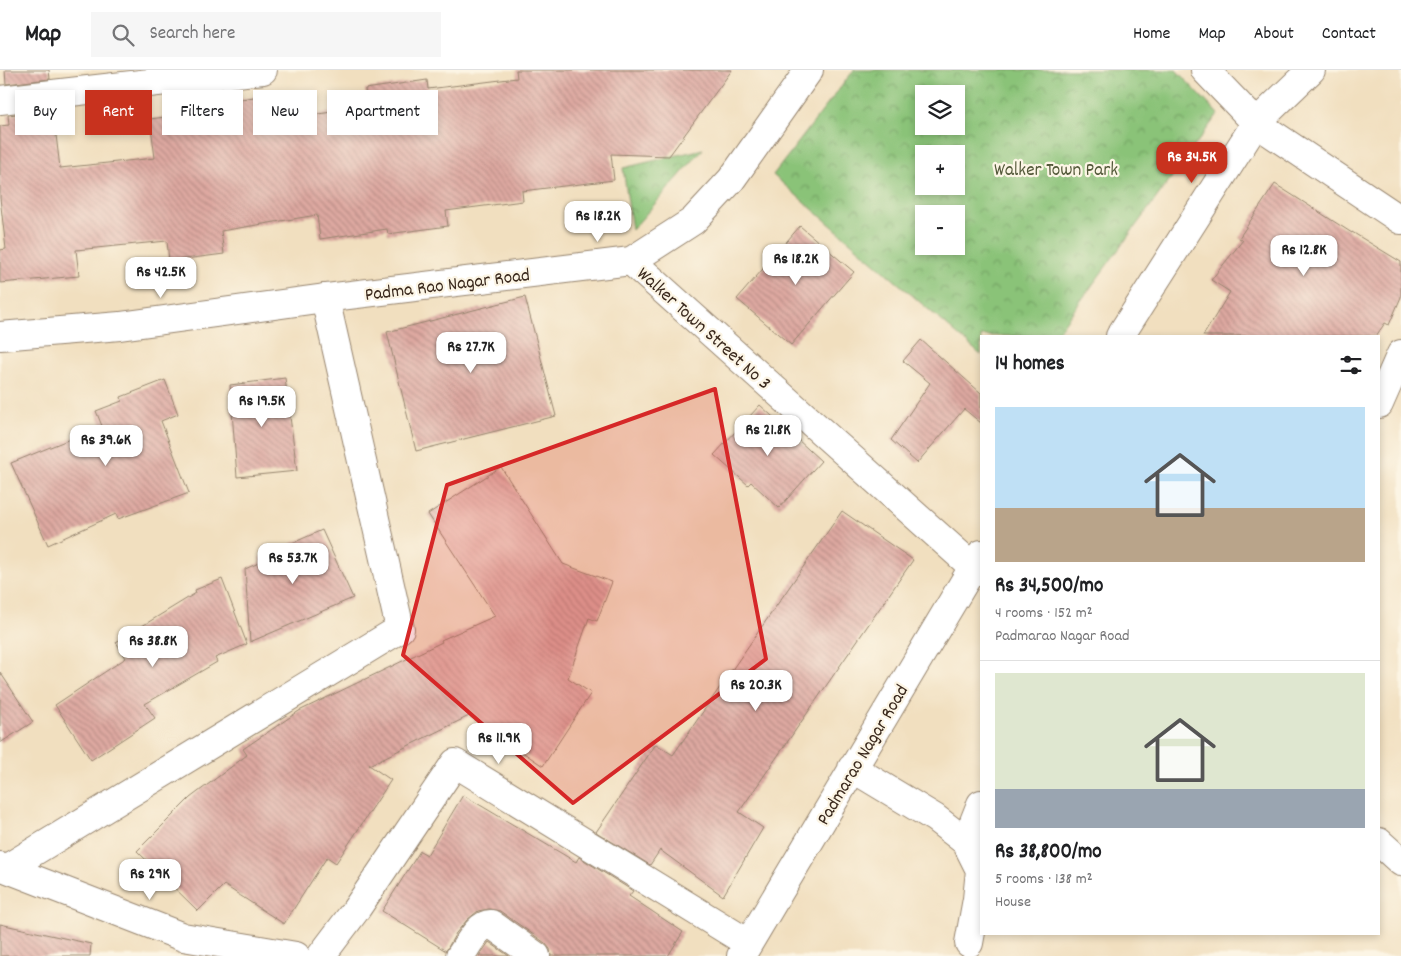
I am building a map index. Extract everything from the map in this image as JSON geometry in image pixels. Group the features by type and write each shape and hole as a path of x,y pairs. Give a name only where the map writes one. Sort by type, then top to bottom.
{"street":[{"path":"0,100 91,80 263,70"},
{"name":"Padma Rao Nagar Road","path":"0,336 120,326 325,298 632,261 693,221 731,180 809,70"},
{"path":"1205,70 1256,123 1401,220"},
{"path":"1121,335 1256,123 1311,70"},
{"name":"Walker Town Street No 3","path":"632,261 978,564"},
{"path":"3,867 400,628 325,298"},
{"path":"1380,402 1401,354"},
{"name":"Padmarao Nagar Road","path":"744,950 852,768 978,564"},
{"path":"321,956 355,911 455,763 744,950"},
{"path":"852,768 935,818 966,842 980,870 969,943"},
{"path":"966,842 980,807"},
{"path":"1380,843 1401,862"},
{"path":"3,867 181,946 296,956"},
{"path":"460,956 480,927 491,924 536,956"}],"highlighted area":[{"path":"715,389 766,659 573,803 403,655 447,485"}],"green space":[{"name":"Walker Town Park","path":"854,70 1176,70 1218,114 1056,335 980,335 980,354 773,175"},
{"path":"703,149 632,230 623,168"}],"building":[{"path":"5,70 49,70 50,79 6,84"},
{"path":"516,70 732,70 669,156 611,154 614,180 522,191 523,201 446,211 448,226 388,234 387,229 320,239 317,215 221,231 224,254 169,261 167,241 76,250 79,276 0,283 0,250 6,249 0,198 0,126 9,125 8,115 15,114 15,135 56,135 60,168 155,158 152,119 162,117 162,135 243,135 243,99 253,97 253,135 317,135 317,114 327,113 327,135 438,135 438,90 365,89 427,80 428,89 517,78"},
{"path":"1275,184 1401,262 1401,297 1389,325 1385,323 1377,335 1204,335 1230,292 1211,280 1243,240 1239,238"},
{"path":"800,226 854,272 791,345 737,299"},
{"path":"525,297 556,416 416,451 387,332"},
{"path":"921,340 980,392 980,422 964,409 917,463 891,440 930,383 903,361"},
{"path":"285,378 297,471 237,477 230,385"},
{"path":"165,380 178,414 161,421 189,493 118,519 116,514 48,545 11,463 102,426 96,411 122,401 121,397"},
{"path":"760,405 821,461 779,508 751,482 748,485 714,455"},
{"path":"501,467 563,564 612,582 597,621 589,618 568,678 591,693 543,766 469,716 369,765 391,780 336,863 327,857 284,924 224,885 198,911 137,851 190,798 247,755 243,749 299,711 442,642 441,640 495,616 428,514"},
{"path":"842,511 913,560 739,812 763,828 723,896 660,850 650,865 596,832 656,744 673,755"},
{"path":"322,530 353,598 250,642 245,569 261,562 259,558"},
{"path":"222,579 247,644 215,658 217,662 145,704 155,718 91,760 55,705 126,658 116,642 196,593 195,590"},
{"path":"0,672 33,722 0,743"},
{"path":"463,795 576,862 579,857 633,891 629,896 683,932 668,956 551,956 550,949 545,943 500,911 489,909 478,911 467,920 456,933 446,951 382,911 420,851 427,855"},
{"path":"0,924 91,944 90,956 0,956"},
{"path":"489,942 509,956 479,956"}]}
